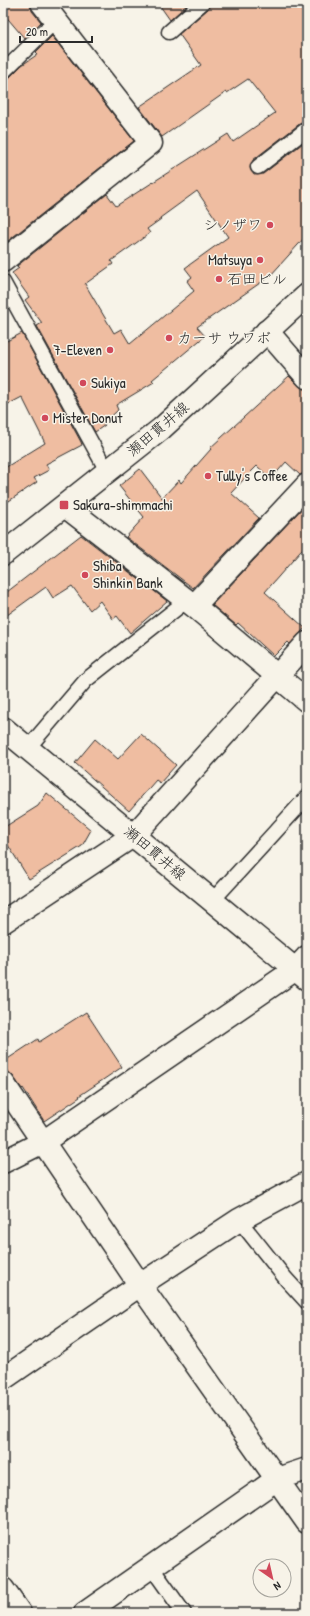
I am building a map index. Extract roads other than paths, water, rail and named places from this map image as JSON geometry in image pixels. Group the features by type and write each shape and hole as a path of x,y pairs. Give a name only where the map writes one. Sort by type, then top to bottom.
{"street":[{"path":"3,261 151,143 42,3"},
{"name":"瀬田貫井線","path":"3,554 160,429 307,295"},
{"path":"267,331 307,377"},
{"path":"190,604 307,485"},
{"path":"65,506 190,604 307,701"},
{"path":"3,922 134,835 307,643"},
{"name":"瀬田貫井線","path":"3,728 212,901 303,968"},
{"path":"3,1162 43,1142 303,968"},
{"path":"3,1083 140,1284 307,1522"},
{"path":"3,1379 140,1284 239,1220 307,1183"},
{"path":"85,1613 152,1568 277,1479 307,1470"},
{"path":"3,1588 20,1613"}],"lane":[{"path":"169,32 202,3"},
{"path":"3,72 56,20"},
{"path":"258,167 307,129"},
{"path":"3,282 107,471"},
{"path":"28,748 86,680 190,604"},
{"path":"212,901 307,797"},
{"path":"239,1220 286,1279 307,1302"},
{"path":"152,1568 184,1613"}],"place":[{"name":"シノザワ","path":"270,225"},
{"name":"Matsuya","path":"260,260"},
{"name":"石田ビル","path":"219,279"},
{"name":"カーサ ウワボ","path":"169,338"},
{"name":"7-Eleven","path":"110,350"},
{"name":"Sukiya","path":"83,383"},
{"name":"Mister Donut","path":"45,418"},
{"name":"Tully's Coffee","path":"208,476"},
{"name":"Sakura-shimmachi","path":"64,505"},
{"name":"Shiba Shinkin Bank","path":"85,575"}]}
